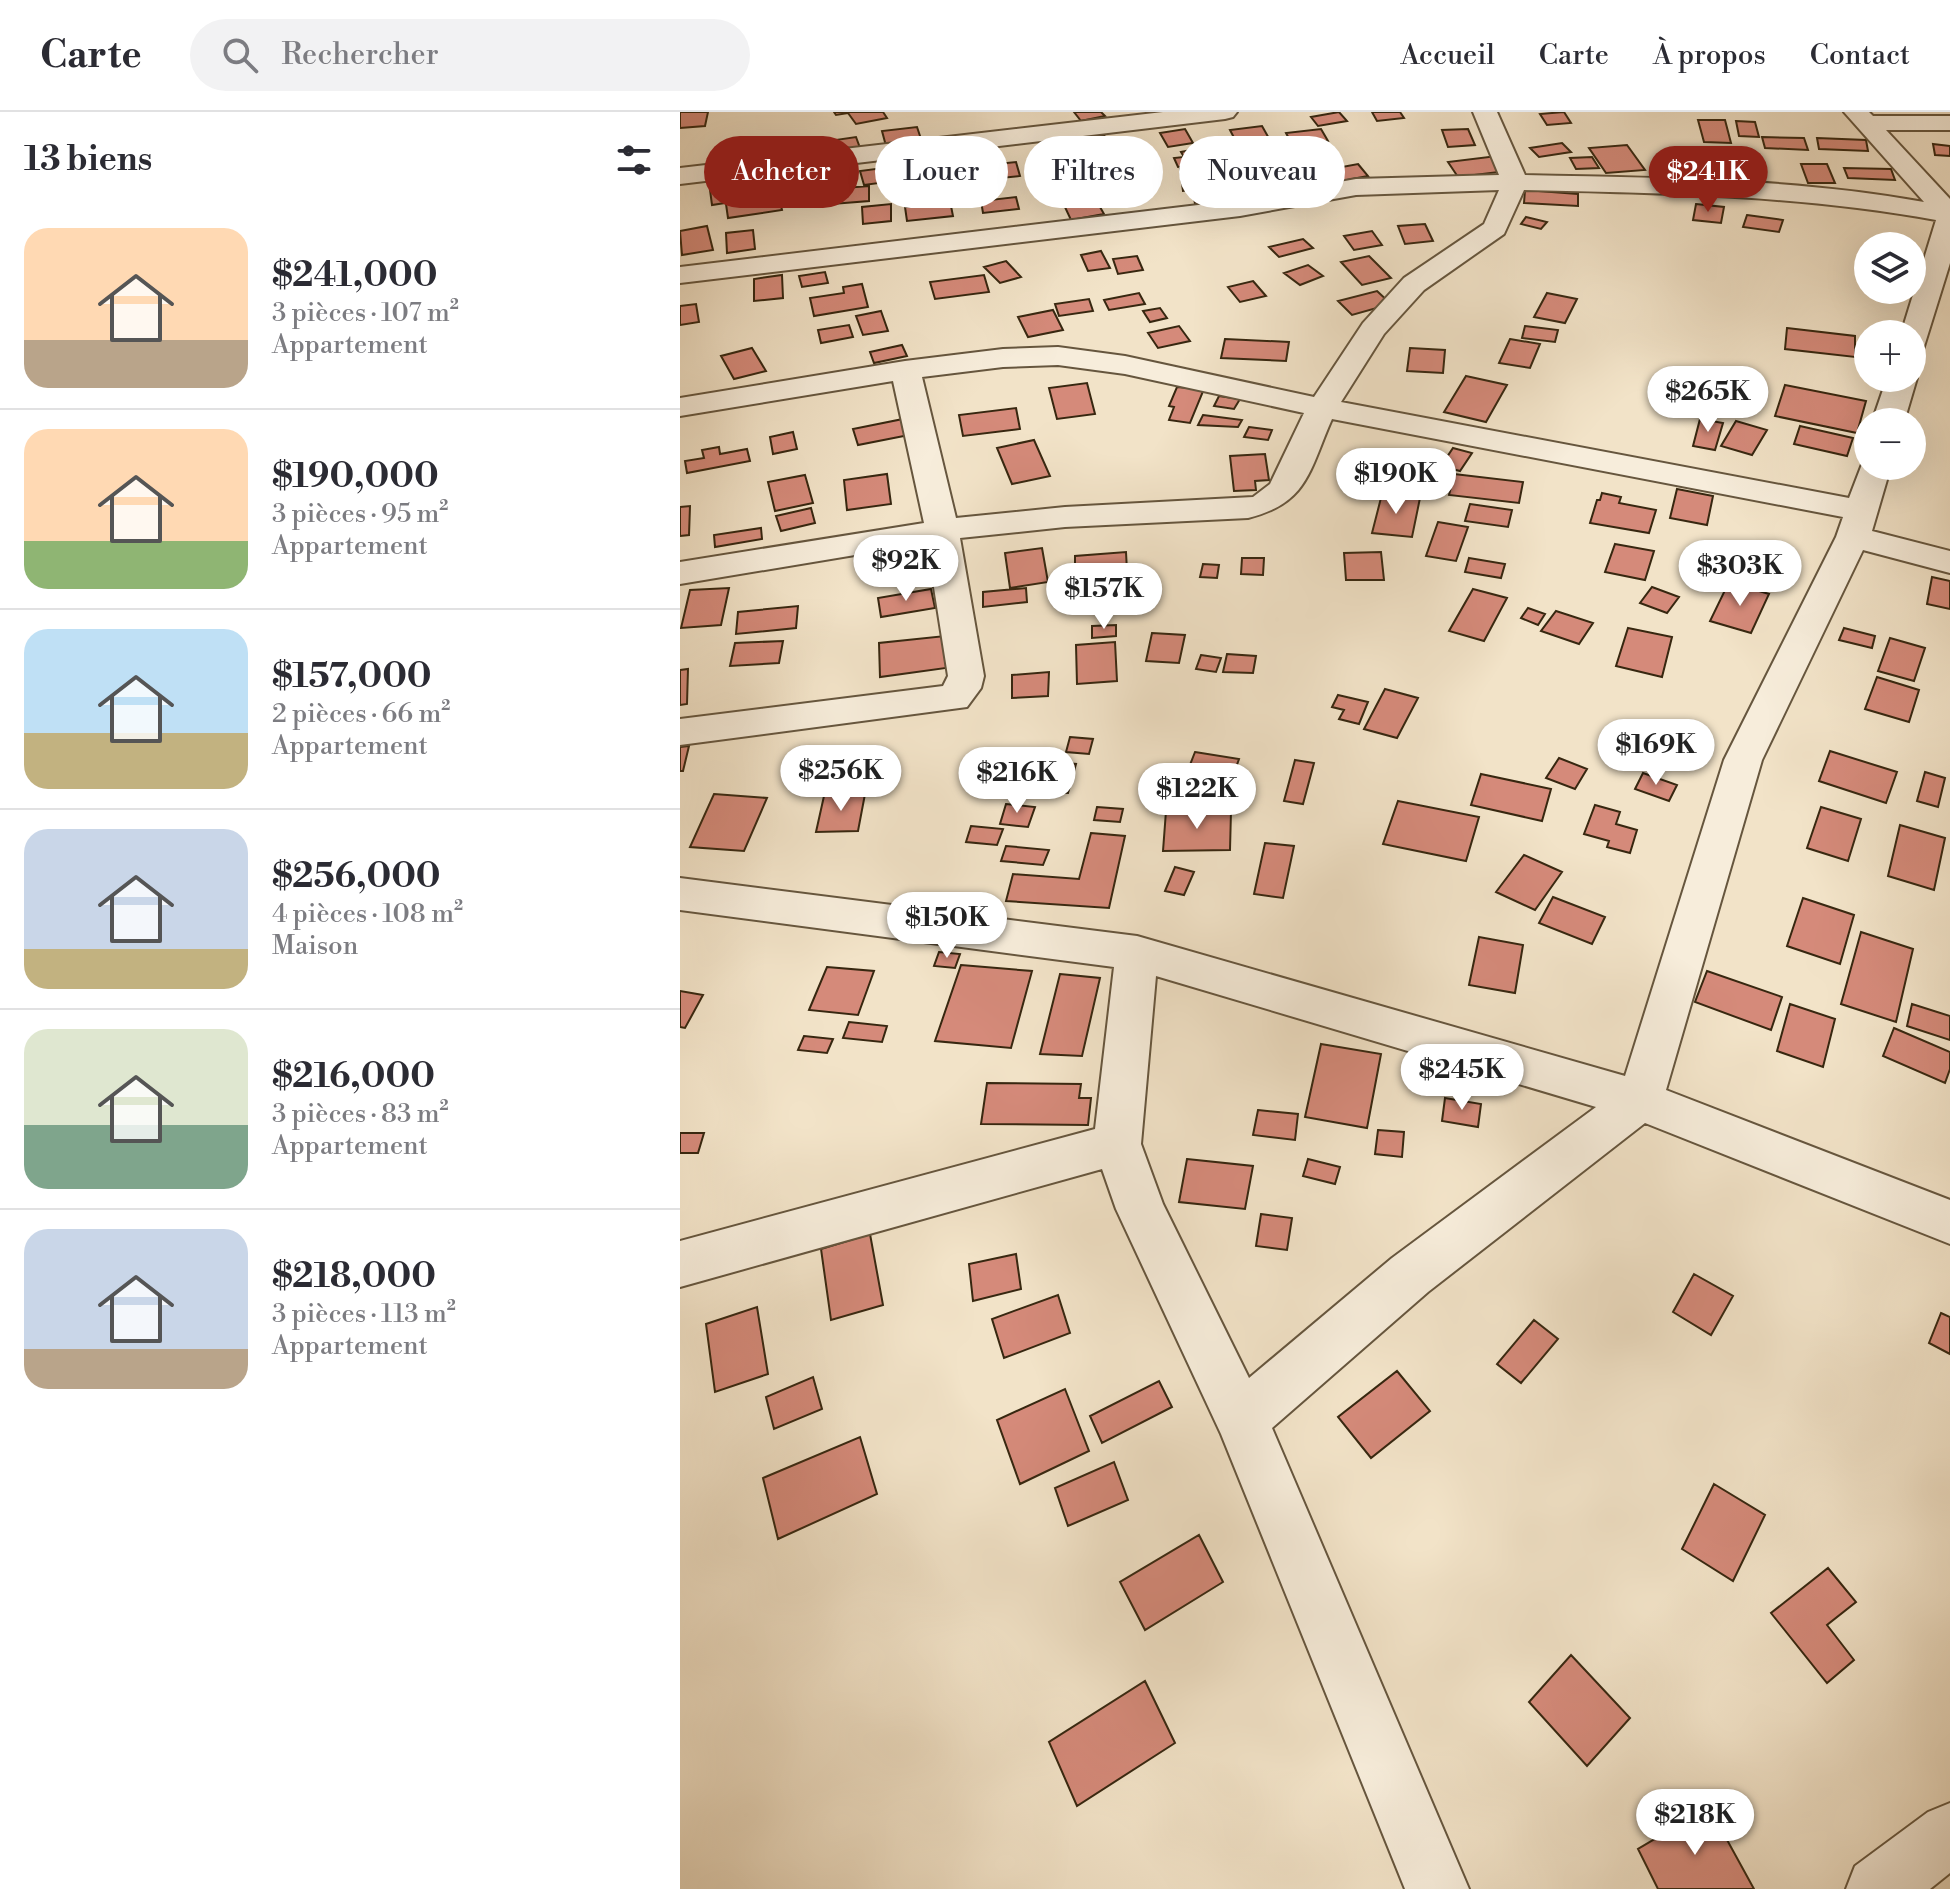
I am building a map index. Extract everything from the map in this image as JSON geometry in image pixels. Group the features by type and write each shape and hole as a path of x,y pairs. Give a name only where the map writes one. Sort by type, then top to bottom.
{"street":[{"path":"680,176 1225,112"},
{"path":"680,573 942,530 1065,517 1248,508 1264,504 1284,489 1322,408 1373,329 1414,284 1495,228 1515,182 1485,112"},
{"path":"1861,118 1950,215"},
{"path":"1861,118 1950,123"},
{"path":"680,275 1240,208 1356,187 1515,182 1774,190 1870,200 1950,215"},
{"path":"1920,320 1950,215"},
{"path":"680,407 905,370 1003,358 1058,356 1125,365 1857,524 1950,562"},
{"path":"680,732 954,698 963,688 966,676 942,530 905,370"},
{"path":"1241,1419 1410,1275 1640,1100 1743,760 1857,524 1871,480"},
{"path":"680,894 1137,953 1640,1100 1950,1222"},
{"path":"1137,953 1117,1144 1140,1209 1241,1419 1437,1889"},
{"path":"680,1264 1117,1144"},
{"path":"1878,1889 1950,1834"}],"building":[{"path":"680,112 708,112 705,126 680,128"},
{"path":"834,112 883,112 887,118 856,124 848,113 836,115"},
{"path":"1074,112 1101,112 1105,116 1081,121"},
{"path":"1339,112 1347,121 1318,126 1311,117"},
{"path":"1372,112 1400,112 1404,118 1377,121"},
{"path":"1564,112 1571,123 1547,125 1540,114"},
{"path":"1698,120 1725,120 1731,143 1704,142"},
{"path":"1736,121 1755,122 1759,137 1739,136"},
{"path":"1262,126 1268,136 1233,136 1230,130"},
{"path":"917,127 920,136 883,136 882,131"},
{"path":"1185,129 1189,136 1179,136 1179,145 1168,147 1160,133"},
{"path":"1321,129 1325,136 1288,136 1286,133"},
{"path":"1468,129 1475,145 1448,147 1442,130"},
{"path":"1762,137 1804,138 1808,150 1765,148"},
{"path":"1817,138 1866,140 1868,151 1819,149"},
{"path":"1562,143 1571,152 1539,157 1530,148"},
{"path":"1933,144 1950,146 1950,156 1935,155"},
{"path":"1627,145 1645,170 1606,173 1589,148"},
{"path":"1737,153 1753,153 1760,170 1743,170"},
{"path":"1497,156 1507,171 1458,177 1448,162"},
{"path":"1592,157 1599,168 1576,169 1570,158"},
{"path":"1016,162 1020,176 1008,177 1008,163"},
{"path":"1358,164 1368,176 1345,180 1345,166"},
{"path":"1801,164 1827,164 1835,183 1808,183"},
{"path":"1844,168 1891,169 1895,180 1848,178"},
{"path":"875,169 875,184 864,185 860,171"},
{"path":"869,186 869,201 859,202 859,187"},
{"path":"1525,190 1578,194 1578,206 1524,203"},
{"path":"1016,197 1019,209 983,213 982,208 1008,208 1008,198"},
{"path":"1696,204 1724,207 1721,223 1693,220"},
{"path":"862,207 891,208 891,221 863,224"},
{"path":"727,208 782,210 728,218"},
{"path":"905,208 951,208 953,216 907,221"},
{"path":"1065,208 1101,208 1104,214 1071,220"},
{"path":"1747,215 1783,220 1779,232 1743,227"},
{"path":"1526,217 1547,222 1541,229 1521,224"},
{"path":"1425,224 1433,241 1405,244 1398,226"},
{"path":"707,226 713,250 682,255 680,231"},
{"path":"753,230 755,249 727,253 726,233"},
{"path":"1372,231 1382,245 1354,250 1344,236"},
{"path":"1303,239 1313,248 1279,257 1269,247"},
{"path":"1101,251 1110,268 1088,271 1081,255"},
{"path":"1137,256 1143,270 1118,274 1113,259"},
{"path":"1369,256 1391,278 1362,285 1341,262"},
{"path":"1006,261 1021,277 1000,283 984,267"},
{"path":"1308,265 1323,276 1300,285 1284,273"},
{"path":"825,272 828,283 802,287 799,276"},
{"path":"782,275 783,298 754,301 754,279"},
{"path":"984,275 989,292 935,299 930,282"},
{"path":"1253,281 1266,296 1240,302 1228,287"},
{"path":"862,284 868,307 814,316 810,298 844,293 843,287"},
{"path":"1377,291 1391,304 1352,315 1338,301"},
{"path":"1139,293 1145,304 1109,310 1104,300"},
{"path":"1547,293 1577,299 1565,323 1534,317"},
{"path":"1089,299 1093,311 1059,316 1055,304"},
{"path":"696,304 699,322 680,325 680,306"},
{"path":"1160,308 1167,318 1150,322 1143,311"},
{"path":"1053,310 1063,330 1028,337 1018,317"},
{"path":"881,311 888,331 863,335 856,316"},
{"path":"849,325 853,337 821,343 818,330"},
{"path":"1179,326 1190,341 1158,348 1148,333"},
{"path":"1525,326 1558,330 1555,342 1522,338"},
{"path":"1787,328 1854,336 1854,357 1785,349"},
{"path":"1225,339 1289,342 1286,361 1221,358"},
{"path":"1510,339 1540,344 1530,368 1499,363"},
{"path":"902,345 907,356 874,363 870,352"},
{"path":"752,348 766,371 734,379 721,356"},
{"path":"1410,348 1445,350 1443,373 1407,371"},
{"path":"1466,376 1507,385 1486,422 1444,412"},
{"path":"1087,383 1095,414 1057,419 1049,388"},
{"path":"1785,385 1866,401 1864,408 1854,408 1854,432 1775,416"},
{"path":"1177,387 1204,389 1190,423 1169,420 1174,407 1169,406"},
{"path":"1219,396 1240,399 1234,409 1214,406"},
{"path":"1016,408 1020,429 963,436 959,415"},
{"path":"1203,415 1242,420 1238,427 1198,425"},
{"path":"903,419 909,435 858,445 853,429"},
{"path":"1700,419 1723,423 1715,450 1693,446"},
{"path":"1736,421 1767,430 1752,455 1721,446"},
{"path":"1800,426 1853,438 1847,456 1794,444"},
{"path":"1249,427 1272,430 1268,440 1244,437"},
{"path":"793,432 797,449 773,454 770,437"},
{"path":"1034,440 1050,476 1012,484 997,448"},
{"path":"719,447 720,454 747,449 750,461 687,473 685,461 704,458 702,450"},
{"path":"1453,448 1472,453 1460,471 1441,466"},
{"path":"1265,454 1269,480 1255,481 1256,490 1234,491 1230,456"},
{"path":"1404,459 1435,462 1430,489 1398,486"},
{"path":"887,474 891,504 847,510 844,480"},
{"path":"1454,474 1523,482 1519,503 1449,495"},
{"path":"805,475 813,503 775,511 768,482"},
{"path":"1677,489 1713,496 1707,525 1670,518"},
{"path":"1602,493 1621,497 1619,503 1656,510 1649,533 1590,523"},
{"path":"1382,494 1420,498 1412,537 1372,533"},
{"path":"1470,504 1512,510 1508,527 1465,521"},
{"path":"690,506 689,535 680,536 680,507"},
{"path":"811,508 815,523 781,531 776,516"},
{"path":"1438,522 1468,527 1456,561 1426,556"},
{"path":"761,528 762,539 715,547 714,535"},
{"path":"1615,544 1654,551 1645,580 1605,572"},
{"path":"1042,548 1048,582 1010,588 1005,553"},
{"path":"1126,552 1127,571 1075,575 1075,556"},
{"path":"1381,552 1384,580 1346,580 1344,553"},
{"path":"1242,558 1264,558 1263,575 1241,574"},
{"path":"1469,558 1505,564 1501,578 1465,572"},
{"path":"1203,564 1219,565 1217,578 1200,577"},
{"path":"1932,577 1950,581 1950,609 1927,604"},
{"path":"1729,582 1769,594 1751,633 1710,621"},
{"path":"1652,587 1679,597 1667,613 1640,603"},
{"path":"729,588 721,625 681,628 690,590"},
{"path":"1026,588 1027,602 983,607 983,592"},
{"path":"931,589 935,608 881,617 878,598"},
{"path":"1473,589 1507,598 1484,641 1449,631"},
{"path":"798,606 796,628 736,634 738,612"},
{"path":"1528,608 1545,614 1538,625 1521,618"},
{"path":"1556,611 1593,623 1579,644 1541,631"},
{"path":"1116,625 1116,636 1092,638 1092,626"},
{"path":"1628,628 1672,637 1662,677 1616,666"},
{"path":"1844,628 1875,636 1872,648 1839,640"},
{"path":"1152,633 1185,635 1179,663 1146,661"},
{"path":"945,636 946,668 880,677 879,643"},
{"path":"1890,638 1925,648 1914,681 1878,671"},
{"path":"783,641 779,663 730,666 735,643"},
{"path":"1115,642 1117,681 1077,684 1076,645"},
{"path":"1227,654 1256,656 1253,673 1223,672"},
{"path":"1201,655 1221,658 1216,672 1196,669"},
{"path":"688,669 687,704 680,705 680,670"},
{"path":"1049,672 1048,696 1012,698 1012,675"},
{"path":"1877,677 1919,690 1909,722 1865,709"},
{"path":"1385,689 1418,698 1397,738 1364,729"},
{"path":"1338,695 1368,702 1359,724 1339,719 1344,710 1332,707"},
{"path":"1070,737 1093,739 1089,754 1066,752"},
{"path":"689,746 683,771 680,771 680,747"},
{"path":"1830,751 1897,772 1886,803 1819,781"},
{"path":"1195,752 1239,759 1226,796 1181,788"},
{"path":"1559,758 1587,769 1575,789 1546,778"},
{"path":"1019,759 1076,764 1068,793 1010,789"},
{"path":"1295,760 1314,763 1303,804 1284,801"},
{"path":"1925,772 1945,778 1938,807 1917,801"},
{"path":"1643,773 1677,785 1669,801 1635,789"},
{"path":"1481,774 1551,789 1542,821 1471,805"},
{"path":"714,794 767,798 744,851 690,847"},
{"path":"865,794 858,831 816,832 824,796"},
{"path":"1398,801 1479,817 1466,861 1383,844"},
{"path":"1006,804 1035,807 1028,827 1000,824"},
{"path":"1595,805 1620,812 1616,824 1637,830 1630,853 1607,847 1609,841 1584,834"},
{"path":"1097,807 1123,809 1120,822 1094,820"},
{"path":"1821,807 1861,819 1848,861 1807,848"},
{"path":"1166,811 1231,811 1230,850 1163,851"},
{"path":"1900,825 1945,838 1934,890 1888,876"},
{"path":"971,826 1003,829 997,845 966,842"},
{"path":"1091,833 1125,836 1109,908 1006,901 1013,874 1079,879"},
{"path":"1265,843 1294,846 1283,898 1254,894"},
{"path":"1006,846 1049,850 1043,865 1001,861"},
{"path":"1524,855 1562,872 1535,910 1496,892"},
{"path":"1175,867 1194,872 1184,895 1165,891"},
{"path":"1553,897 1605,917 1592,944 1539,923"},
{"path":"1803,898 1854,915 1840,964 1787,946"},
{"path":"1861,932 1913,949 1896,1022 1841,1004"},
{"path":"1479,937 1523,945 1515,993 1469,985"},
{"path":"939,952 960,954 955,968 934,966"},
{"path":"961,965 1032,971 1011,1048 935,1041"},
{"path":"827,967 874,971 858,1015 809,1010"},
{"path":"1707,971 1782,997 1771,1030 1695,1002"},
{"path":"1060,974 1100,978 1082,1056 1040,1054"},
{"path":"680,991 703,995 685,1028 680,1027"},
{"path":"1790,1004 1835,1019 1823,1067 1777,1051"},
{"path":"1912,1004 1950,1016 1950,1040 1907,1026"},
{"path":"849,1022 887,1026 882,1042 843,1038"},
{"path":"1894,1028 1950,1052 1950,1069 1945,1083 1883,1056"},
{"path":"804,1036 833,1039 827,1053 798,1050"},
{"path":"1321,1044 1381,1054 1367,1128 1305,1117"},
{"path":"987,1083 1081,1084 1079,1098 1091,1098 1088,1125 981,1124"},
{"path":"1445,1098 1481,1104 1478,1127 1442,1121"},
{"path":"1258,1110 1298,1114 1295,1140 1253,1135"},
{"path":"1378,1130 1404,1132 1402,1157 1375,1154"},
{"path":"680,1133 704,1133 698,1153 680,1153"},
{"path":"1187,1159 1253,1166 1245,1209 1179,1202"},
{"path":"1308,1159 1340,1167 1335,1184 1303,1176"},
{"path":"1261,1214 1292,1218 1287,1250 1256,1246"},
{"path":"870,1234 883,1305 831,1320 821,1249"},
{"path":"1016,1254 1021,1289 973,1301 969,1264"},
{"path":"1694,1274 1733,1296 1711,1335 1673,1312"},
{"path":"1058,1295 1070,1333 1004,1358 992,1319"},
{"path":"757,1307 768,1374 715,1392 706,1324"},
{"path":"1941,1313 1950,1317 1950,1354 1929,1343"},
{"path":"1534,1320 1558,1339 1521,1383 1497,1364"},
{"path":"1397,1371 1430,1411 1371,1458 1338,1417"},
{"path":"813,1377 822,1409 774,1429 766,1397"},
{"path":"1159,1381 1172,1407 1102,1443 1090,1416"},
{"path":"1065,1389 1089,1451 1020,1484 997,1420"},
{"path":"860,1437 877,1494 778,1539 763,1478"},
{"path":"1114,1462 1128,1500 1068,1526 1055,1488"},
{"path":"1714,1484 1765,1515 1733,1581 1682,1549"},
{"path":"1199,1535 1223,1582 1145,1630 1120,1582"},
{"path":"1828,1568 1856,1602 1827,1625 1854,1660 1827,1683 1771,1613"},
{"path":"1571,1655 1630,1718 1587,1766 1529,1702"},
{"path":"1145,1681 1175,1743 1077,1806 1049,1742"},
{"path":"1709,1807 1754,1889 1658,1889 1638,1849"}]}
